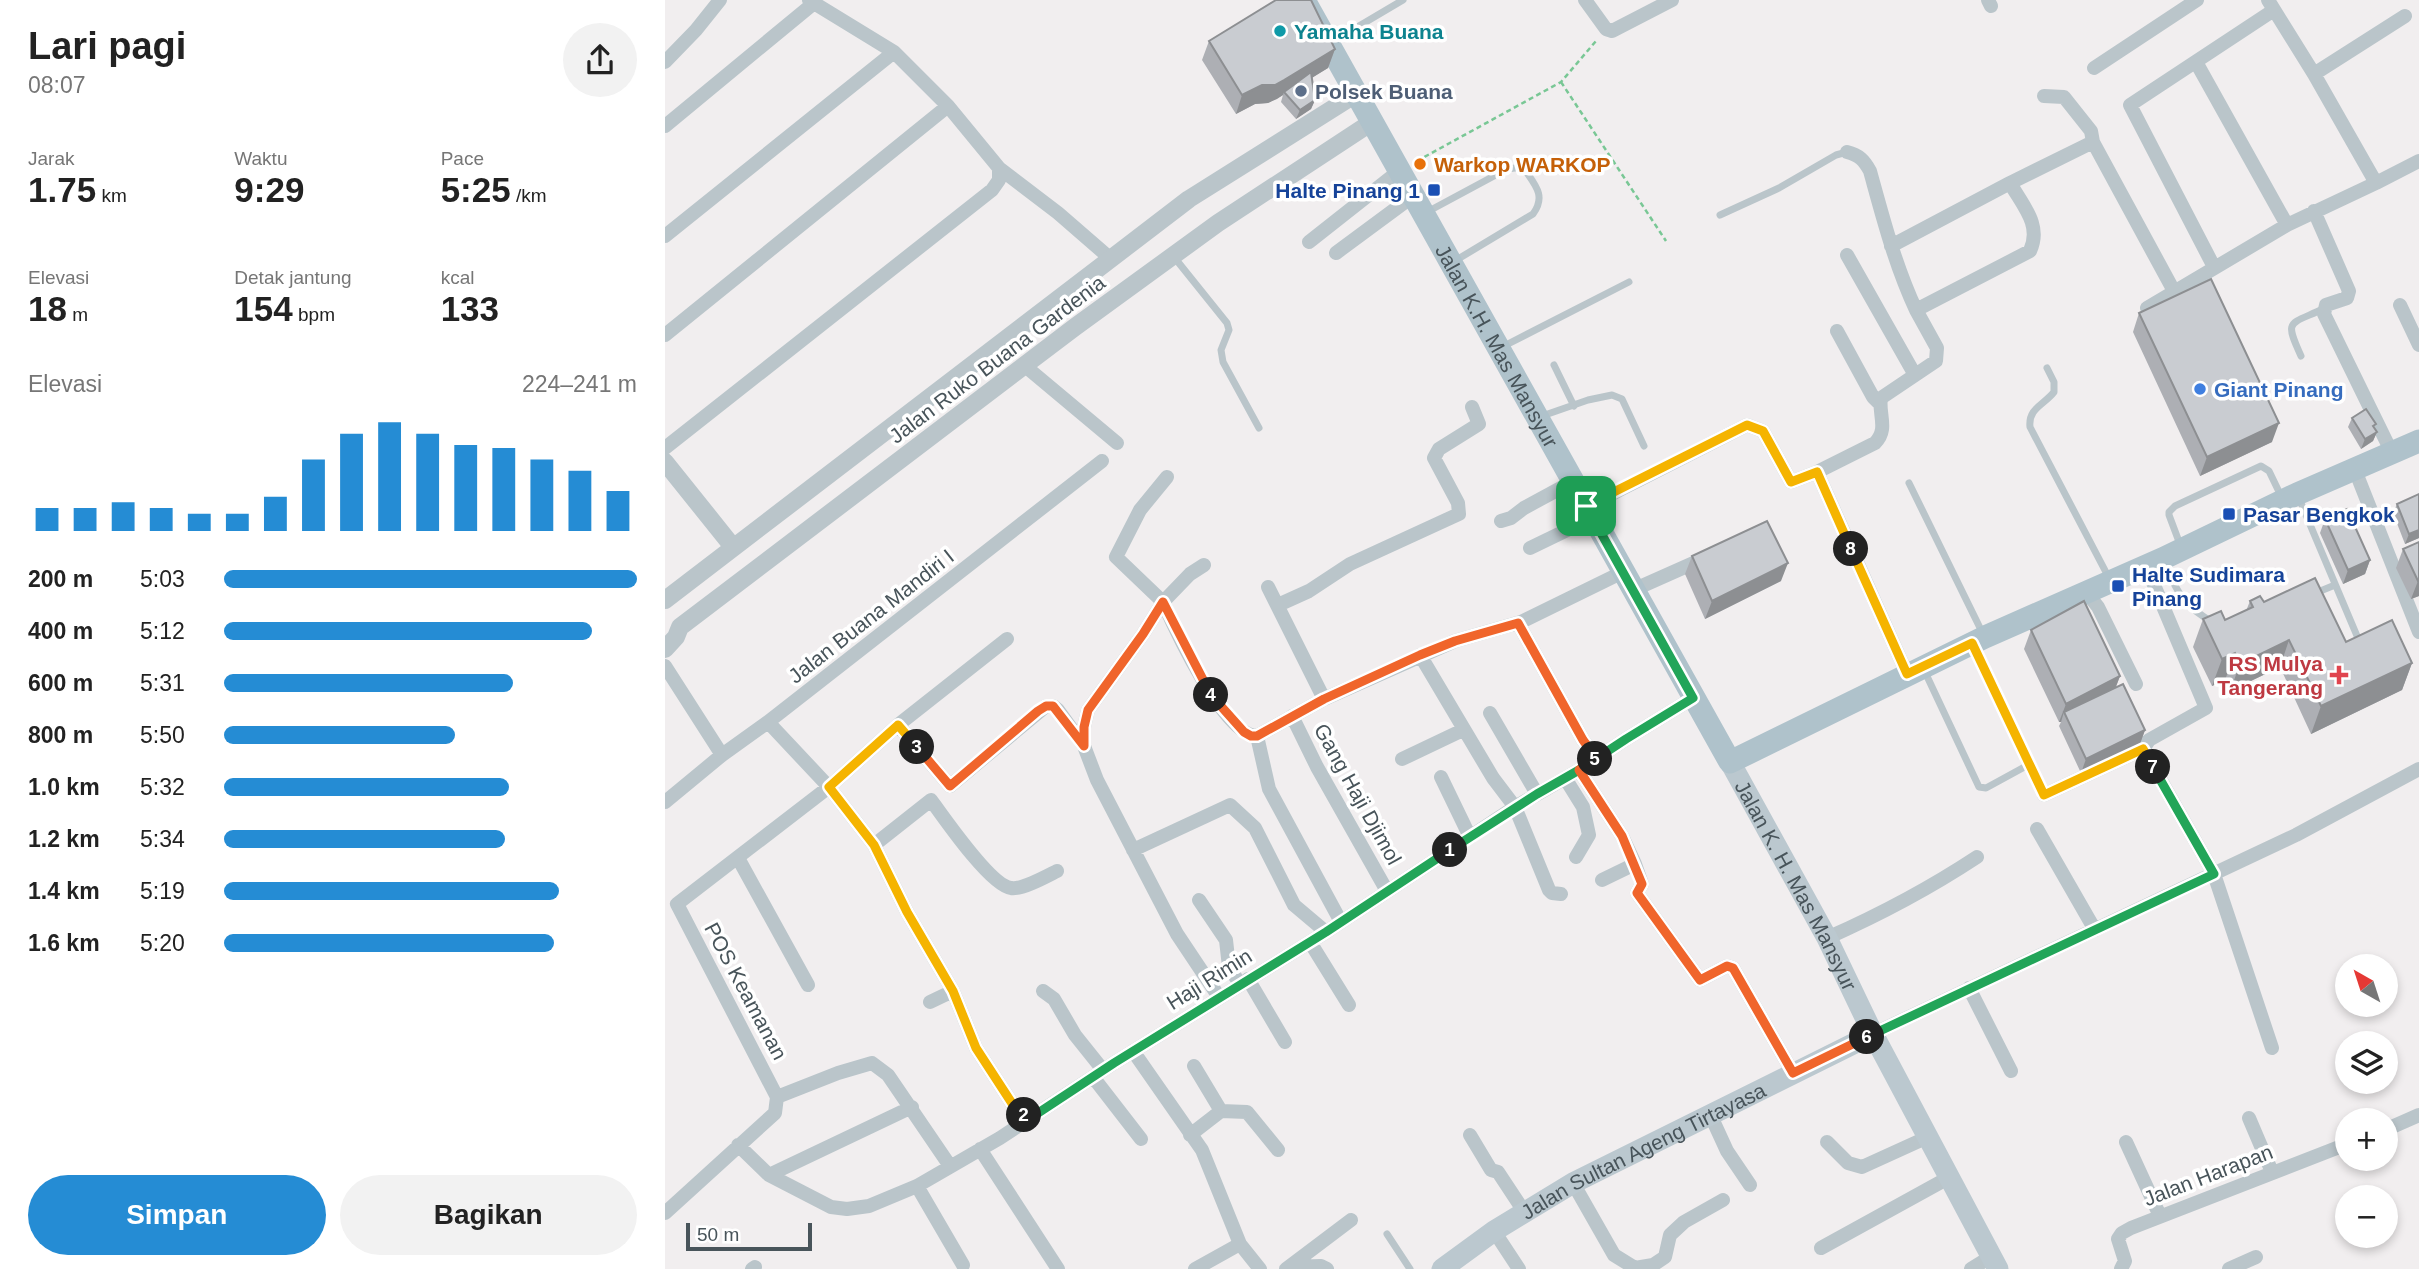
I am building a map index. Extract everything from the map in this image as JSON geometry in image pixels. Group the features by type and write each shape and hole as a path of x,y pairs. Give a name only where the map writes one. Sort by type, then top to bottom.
{"main road":[{"name":"Jalan K.H. Mas Mansyur","path":"1304,0 1731,762"},
{"path":"1731,762 1978,640 2419,441"},
{"name":"Jalan K. H. Mas Mansyur","path":"1731,762 1827,938 1873,1034 1995,1263"},
{"name":"Jalan Sultan Ageng Tirtayasa","path":"1441,1269 1494,1231 1573,1183 1873,1034"}],"street":[{"path":"665,62 720,0"},
{"path":"1585,0 1606,29 1612,31 1672,0"},
{"path":"2094,68 2197,0"},
{"path":"665,126 811,2 894,52 948,106 999,168 1058,213 1111,259"},
{"path":"2214,267 2130,106 2196,62 2271,5 2314,74 2376,184"},
{"path":"2314,74 2405,16"},
{"path":"665,236 894,52"},
{"path":"2196,62 2287,225"},
{"name":"Jalan Ruko Buana Gardenia","path":"665,600 1189,199 1356,94"},
{"path":"2044,96 2064,97 2091,131 2093,142 2175,293"},
{"path":"665,335 948,106"},
{"path":"1315,121 1330,129 1335,146"},
{"name":"Jalan Ruko Buana Gardenia","path":"665,649 676,637 680,627 1076,327 1218,223 1372,122"},
{"path":"1891,246 2093,142"},
{"path":"1530,548 1589,512 1747,425 1763,431 1791,482 1875,443 1882,436 1884,429 1880,404 1885,394 1936,361 1938,355 1937,348 1904,284 1870,171 1856,154 1847,152"},
{"path":"2147,308 2287,225 2419,161"},
{"path":"665,448 992,190 999,180 999,168"},
{"path":"1309,242 1399,171"},
{"path":"1916,310 2030,251 2035,240 2035,226 2010,183"},
{"path":"1336,253 1418,205"},
{"path":"2314,211 2349,291 2347,298 2326,305 2324,314 2392,453"},
{"path":"1847,255 1915,375"},
{"path":"1055,301 1076,327"},
{"path":"2400,305 2419,345"},
{"path":"1837,331 1873,397 1880,404"},
{"path":"1025,366 1117,443"},
{"path":"1277,605 1309,591 1350,564 1459,514 1458,503 1434,458 1439,449 1479,424 1472,407"},
{"name":"Jalan Buana Mandiri I","path":"665,802 1102,461"},
{"path":"665,462 733,547"},
{"path":"2355,470 2397,562 2419,632"},
{"path":"1817,472 1915,671"},
{"path":"826,475 846,500"},
{"path":"1167,477 1140,510 1116,557 1163,602 1212,696 1244,732 1251,736 1257,736 1324,699 1455,641 1518,623 1628,581 1713,554"},
{"path":"1501,521 1511,518 1572,482"},
{"path":"2044,795 2143,749 2149,740 2205,710 2206,705 2163,558"},
{"path":"1084,746 1088,710 1163,602 1190,574 1204,565"},
{"path":"1268,587 1324,699"},
{"path":"2087,593 2098,607 2136,684"},
{"path":"1518,623 1583,740 1596,758"},
{"path":"808,985 738,858 829,787 898,725 1006,639"},
{"path":"1420,655 1463,730 1515,807 1549,890 1561,894"},
{"path":"665,666 722,755"},
{"name":"Haji Rimin","path":"737,1147 769,1175 831,1207 847,1209 869,1206 917,1186 1029,1119 1098,1073 1326,932 1515,807 1693,698"},
{"path":"898,725 950,786 1046,706 1053,706 1058,710 1084,746 1097,780 1177,934 1219,997"},
{"path":"1490,713 1537,794"},
{"name":"Gang Haji Djimol","path":"1292,716 1317,767 1387,891"},
{"path":"768,723 829,787 874,845 907,912 953,991 976,1048 1015,1108 1029,1119"},
{"path":"1402,759 1463,730"},
{"path":"1257,736 1269,789 1341,922"},
{"path":"2143,749 2214,874 2272,1048"},
{"name":"Jalan Sultan Ageng Tirtayasa","path":"1873,1034 2322,823 2419,769"},
{"path":"1579,770 1622,836 1642,884 1637,893 1700,980 1727,966 1733,968 1793,1073"},
{"path":"1441,777 1470,837"},
{"path":"1565,778 1583,807 1589,835 1576,858"},
{"path":"874,845 931,800 978,862 1005,886 1016,889 1058,872"},
{"path":"1133,850 1230,805 1255,828 1294,905 1326,932"},
{"path":"2038,829 2095,930"},
{"path":"1827,938 1866,921 1944,879 1977,857"},
{"name":"POS Keamanan","path":"738,858 677,904 777,1097"},
{"path":"1602,880 1635,864"},
{"path":"1199,900 1226,940 1229,967 1244,982 1285,1042"},
{"path":"1310,942 1349,1005"},
{"path":"1969,988 2011,1071"},
{"path":"930,1002 953,991"},
{"path":"1043,991 1054,999 1141,1139"},
{"path":"1133,1051 1202,1150 1240,1244 1260,1269"},
{"path":"665,1213 775,1113 777,1097 872,1063 888,1074 950,1166"},
{"path":"1194,1066 1221,1111"},
{"path":"769,1175 912,1107"},
{"path":"1190,1135 1221,1111 1247,1112 1278,1150"},
{"path":"1710,1114 1727,1151 1751,1185"},
{"path":"2398,1124 2419,1115"},
{"path":"2249,1118 2272,1172"},
{"path":"1470,1135 1491,1170 1497,1172 1525,1213"},
{"path":"1827,1142 1848,1163 1862,1167 1927,1137"},
{"path":"2126,1142 2159,1216"},
{"name":"Jalan Harapan","path":"2125,1266 2118,1239 2122,1233 2159,1216 2335,1148"},
{"path":"980,1149 1058,1269"},
{"path":"1821,1248 1950,1177"},
{"path":"1573,1183 1614,1255 1635,1268 1653,1265 1665,1257 1671,1235 1684,1222 1723,1200"},
{"path":"917,1186 963,1265"},
{"path":"1288,1268 1351,1220"},
{"path":"1494,1231 1519,1269"},
{"path":"1195,1269 1240,1244"},
{"path":"2229,1269 2256,1257"},
{"path":"1971,1269 1995,1263"},
{"path":"1288,1268 1321,1266 1327,1269"}],"lane":[{"path":"1329,44 1403,0"},
{"path":"1720,215 1779,188 1836,155 1847,152"},
{"path":"1418,205 1507,169 1523,167 1539,193 1540,205 1533,214 1451,263"},
{"path":"1174,257 1227,323 1229,331 1221,350 1223,362 1259,428"},
{"path":"1498,348 1629,282"},
{"path":"2301,356 2290,327 2324,309"},
{"path":"1554,365 1574,406"},
{"path":"2046,368 2054,382 2054,392 2032,411 2029,426 2111,582"},
{"path":"1537,418 1612,394 1622,399 1644,446"},
{"path":"2219,626 2202,617 2179,596 2163,558 2169,512 2175,506 2261,466 2269,471 2290,497 2335,585 2360,644"},
{"path":"1909,483 2044,795"},
{"path":"2310,595 2335,585"},
{"path":"1915,671 1979,787 1986,788 2030,764"},
{"path":"1387,1234 1410,1269"}],"path":[{"path":"1399,171 1560,82 1606,29"},
{"path":"1560,82 1666,241"}],"building":[{"name":"Yamaha Buana","path":"1276,0 1311,0 1335,49 1275,85 1262,85 1242,95 1209,41"},
{"path":"1311,72 1315,100 1300,110 1284,92"},
{"path":"2211,279 2279,423 2207,457 2139,313"},
{"path":"2366,409 2376,424 2373,426 2377,432 2365,439 2352,418"},
{"path":"2419,494 2419,530 2409,534 2397,504"},
{"path":"2347,509 2370,560 2348,570 2325,519"},
{"path":"1767,521 1788,563 1712,601 1692,556"},
{"path":"2419,542 2419,580 2418,581 2403,549"},
{"path":"2315,578 2346,642 2392,620 2412,663 2321,706 2289,640 2240,664 2235,653 2222,659 2203,619 2221,611 2225,620 2253,607 2250,601 2260,596 2264,602"},
{"path":"2084,601 2120,676 2066,704 2031,630"},
{"path":"2123,684 2145,730 2086,759 2064,712"}],"place":[{"name":"Yamaha Buana","path":"1280,31"},
{"name":"Polsek Buana","path":"1301,91"},
{"name":"Warkop WARKOP","path":"1420,164"},
{"name":"Halte Pinang 1","path":"1434,190"},
{"name":"Giant Pinang","path":"2200,389"},
{"name":"Pasar Bengkok","path":"2229,514"},
{"name":"Halte Sudimara Pinang","path":"2118,586"},
{"name":"RS Mulya Tangerang","path":"2339,675"}],"route":[{"path":"1586,506 1693,698 1626,739 1596,758 1579,770 1515,807 1326,932 1029,1119 1015,1108 976,1048 953,991 907,912 874,845 829,787 898,725 950,786 1046,706 1053,706 1058,710 1084,746 1088,710 1163,602 1212,696 1233,721 1251,736 1257,736 1324,699 1420,655 1455,641 1518,623 1583,740 1596,758 1588,765 1579,770 1622,836 1642,884 1637,893 1700,980 1727,966 1733,968 1793,1073 2214,874 2143,749 2044,795 1972,643 1907,674 1817,472 1791,482 1763,431 1747,425 1586,506"}]}
